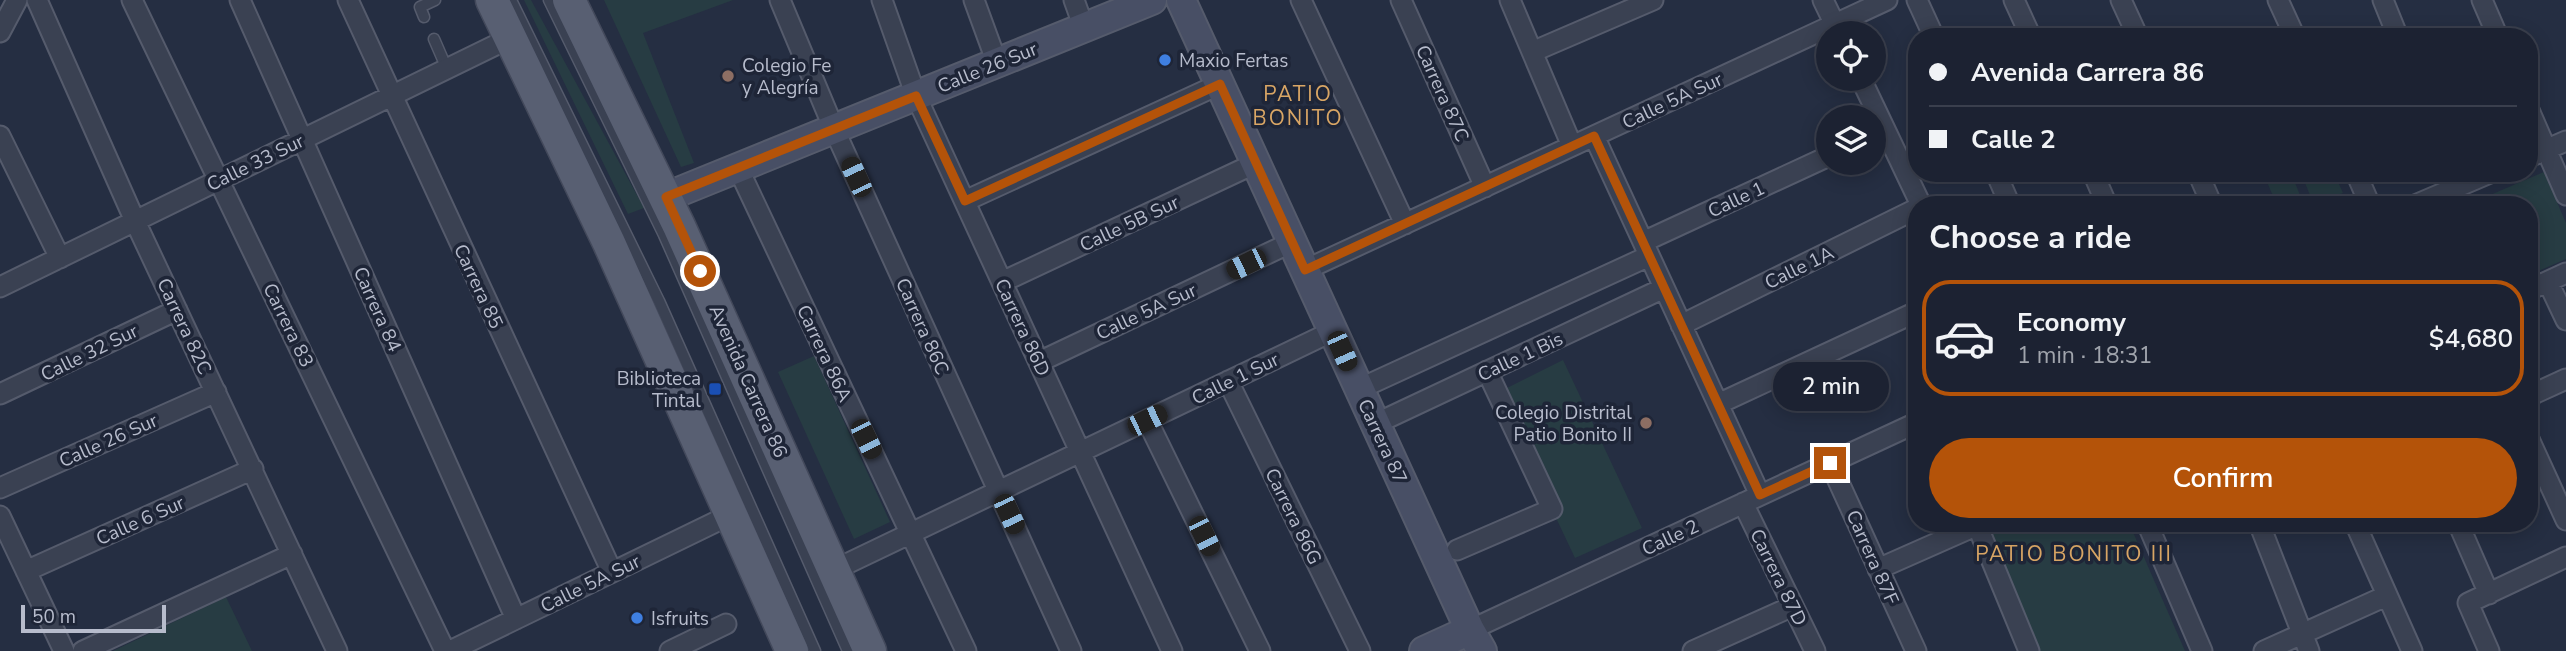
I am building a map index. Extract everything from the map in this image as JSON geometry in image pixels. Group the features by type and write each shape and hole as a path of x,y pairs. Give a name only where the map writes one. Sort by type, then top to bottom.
{"main road":[{"path":"492,0 603,232 792,651"},
{"name":"Avenida Carrera 86","path":"569,0 666,197 870,651"}],"street":[{"path":"0,32 17,0"},
{"name":"Carrera 82C","path":"37,0 135,221 337,651"},
{"name":"Carrera 83","path":"132,0 448,651"},
{"name":"Carrera 84","path":"240,0 516,619"},
{"name":"Carrera 85","path":"348,0 612,572"},
{"name":"Carrera 86C","path":"780,0 834,129 1071,651"},
{"name":"Carrera 86D","path":"882,0 916,96 1172,651"},
{"path":"974,0 997,63"},
{"path":"1074,0 1084,28"},
{"name":"Calle 26 Sur","path":"666,197 1153,0"},
{"name":"Carrera 87","path":"1181,0 1476,641"},
{"path":"1301,0 1405,224"},
{"name":"Carrera 87C","path":"1401,0 1485,187"},
{"path":"1510,0 1572,146"},
{"path":"1532,52 1653,0"},
{"path":"1823,0 1833,21"},
{"name":"Calle 5A Sur","path":"1851,21 1887,0"},
{"path":"1917,0 1930,28"},
{"path":"2014,0 2027,28"},
{"path":"2121,0 2134,28"},
{"path":"2278,0 2291,28"},
{"path":"2383,0 2394,28"},
{"path":"2482,0 2494,28"},
{"name":"Calle 33 Sur","path":"0,286 510,38"},
{"name":"Calle 5A Sur","path":"1305,270 1594,136 1816,38"},
{"path":"965,201 1220,84"},
{"path":"0,136 60,258"},
{"name":"Carrera 87D","path":"1594,136 1718,404 1751,499 1793,606 1815,651"},
{"path":"2538,153 2566,141"},
{"path":"1886,143 1908,182"},
{"path":"2538,154 2566,195"},
{"name":"Calle 5B Sur","path":"1002,282 1256,163"},
{"name":"Calle 1","path":"1646,249 1816,163"},
{"name":"Carrera 86A","path":"738,168 966,651"},
{"path":"2430,196 2454,182"},
{"name":"Calle 1A","path":"1681,325 1908,213"},
{"name":"Calle 5A Sur","path":"1039,362 1292,242"},
{"name":"Calle 1 Bis","path":"1359,389 1646,249"},
{"path":"2538,286 2566,273"},
{"path":"2548,282 2566,320"},
{"name":"Calle 1 Bis","path":"1375,424 1664,288"},
{"name":"Calle 32 Sur","path":"0,394 177,310"},
{"path":"1718,404 1908,317"},
{"name":"Calle 1 Sur","path":"834,570 1333,331"},
{"path":"1457,550 1552,509 1487,371"},
{"path":"2538,392 2566,379"},
{"name":"Carrera 86G","path":"1228,381 1360,651"},
{"name":"Calle 26 Sur","path":"0,488 216,392"},
{"path":"1147,420 1260,651"},
{"name":"Calle 2","path":"1424,651 1476,641 1751,499 1908,427"},
{"path":"2538,459 2566,520"},
{"name":"Carrera 87F","path":"1830,463 1916,651"},
{"name":"Calle 6 Sur","path":"26,571 253,469"},
{"name":"Calle 5A Sur","path":"448,651 730,515"},
{"path":"0,516 64,651"},
{"path":"1878,569 1961,532"},
{"path":"1982,532 2029,651"},
{"path":"2151,532 2202,651"},
{"path":"2262,532 2305,642"},
{"path":"2359,532 2412,651"},
{"path":"2462,532 2489,594"},
{"path":"83,651 292,554"},
{"path":"2489,651 2468,603 2566,557"},
{"path":"2264,651 2305,642 2386,596"},
{"path":"1693,651 1793,606"},
{"path":"670,651 726,624"}],"lane":[{"path":"424,17 420,7 435,0"},
{"path":"511,0 659,301 815,651"},
{"path":"549,0 669,245 848,651"},
{"path":"434,39 447,69"}],"shaded area":[{"path":"524,0 531,0 644,208 628,214"},
{"path":"604,0 733,0 643,33 694,163 681,167"},
{"path":"2544,172 2566,223 2566,259 2538,271 2538,196 2488,196 2521,182 2538,182 2538,175"},
{"path":"2267,182 2295,182 2300,196 2273,196"},
{"path":"2305,182 2338,182 2343,193 2336,196 2310,196"},
{"path":"814,356 890,522 854,539 778,372"},
{"path":"1563,360 1642,528 1575,558 1497,393"},
{"path":"2133,532 2185,651 2036,651 1985,534"},
{"path":"226,597 252,651 113,651"}],"place":[{"name":"Maxio Fertas","path":"1165,60"},
{"name":"Colegio Fe y Alegría","path":"728,76"},
{"name":"Biblioteca Tintal","path":"715,389"},
{"name":"Colegio Distrital Patio Bonito II","path":"1646,423"},
{"name":"Isfruits","path":"637,618"}],"district":[{"name":"PATIO BONITO","path":"1298,106"},
{"name":"PATIO BONITO III","path":"2074,554"}],"route":[{"path":"700,271 666,197 916,96 965,201 1220,84 1305,270 1594,136 1760,495 1830,463"}]}
